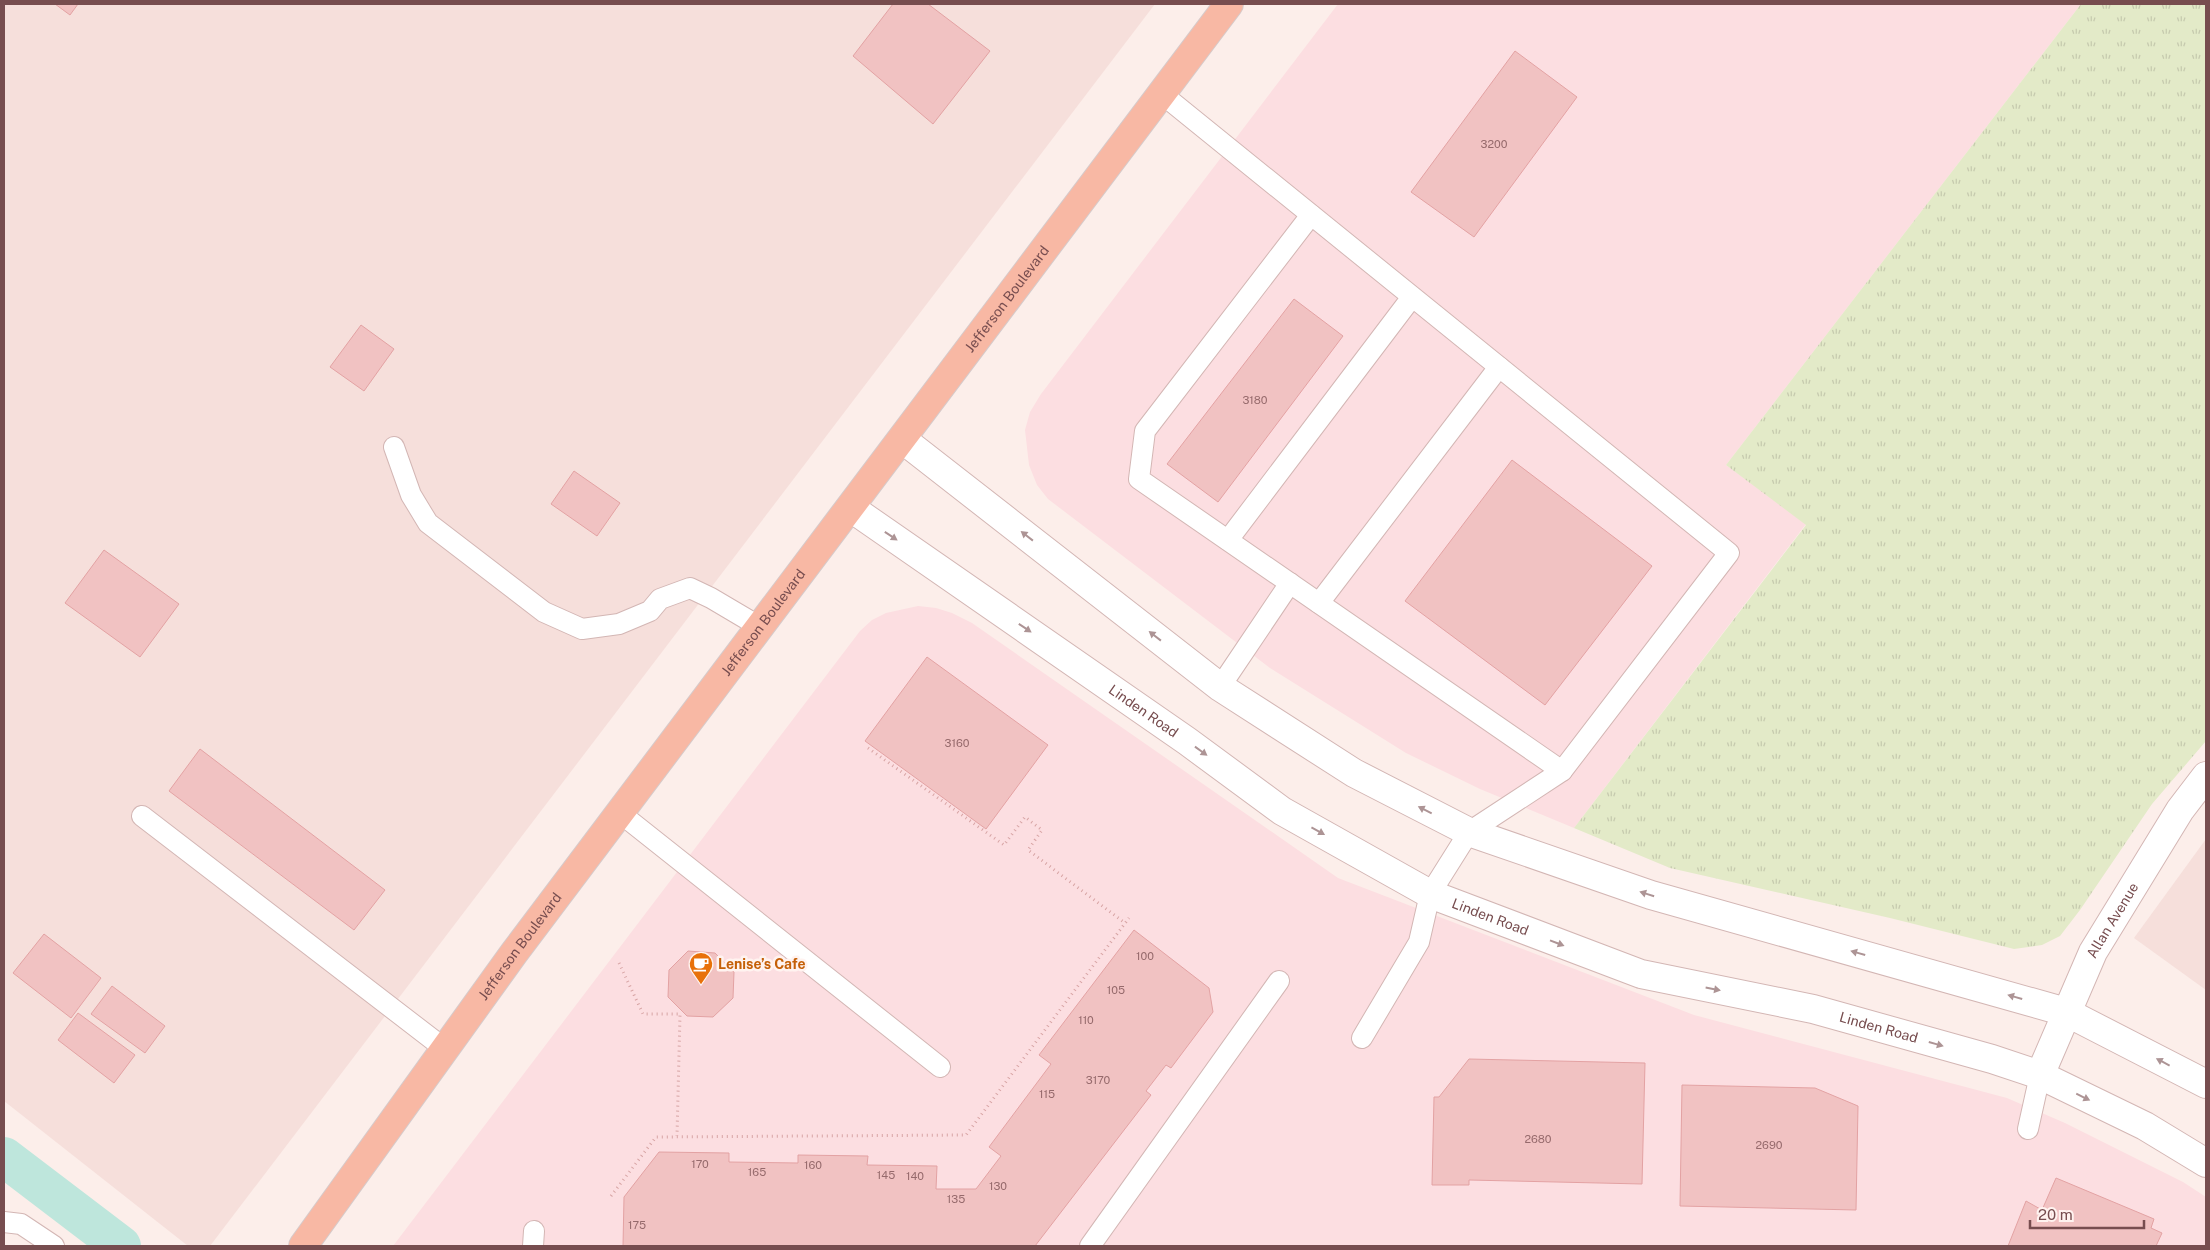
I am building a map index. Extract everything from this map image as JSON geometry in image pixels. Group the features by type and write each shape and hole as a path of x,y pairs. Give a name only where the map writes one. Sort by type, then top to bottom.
{"main road":[{"name":"Jefferson Boulevard","path":"304,1246 514,953 1229,4"}],"street":[{"path":"902,439 1220,687 1354,773 1469,832 1651,895 2066,1012 2206,1084"},
{"name":"Linden Road","path":"851,508 1180,736 1282,811 1430,894 1641,974 1813,1009 1992,1059 2040,1075 2145,1126 2206,1163"},
{"name":"Allan Avenue","path":"2040,1075 2093,952 2180,810 2206,776"}],"lane":[{"path":"1162,94 1729,553 1562,771 1469,832 1430,894 1419,942 1362,1038"},
{"path":"1310,215 1145,431 1139,479 1562,771"},
{"path":"1228,540 1412,297"},
{"path":"1319,603 1499,367"},
{"path":"394,447 411,495 428,523 544,612 582,629 619,624 650,611 660,599 690,588 760,627"},
{"path":"1220,687 1290,583"},
{"path":"620,813 940,1067"},
{"path":"142,816 445,1049"},
{"path":"1090,1246 1279,981"},
{"path":"2028,1129 2040,1075"},
{"path":"4,1222 21,1224 54,1246"}],"path":[{"path":"868,748 1004,845 1025,817 1042,830 1028,850 1125,923"},
{"path":"611,1196 656,1137 966,1136 1129,918"},
{"path":"619,963 643,1014 680,1014 677,1137"}],"shaded area":[{"path":"4,4 1155,4 210,1246 188,1246 4,1101"},
{"path":"1338,4 2081,4 1726,465 1806,524 1574,828 1480,789 1406,753 1270,668 1048,499 1037,485 1029,465 1025,430 1030,412 1041,394"},
{"path":"918,606 936,608 952,613 972,623 1338,878 1694,1015 2007,1098 2065,1123 2183,1182 2206,1197 2206,1246 393,1246 860,631 872,620 886,613"},
{"path":"2206,839 2206,990 2134,938"}],"green space":[{"path":"2081,4 2206,4 2206,741 2152,804 2080,910 2060,936 2042,945 2014,949 1890,918 1670,868 1574,828 1806,525 1726,465"}],"building":[{"path":"55,4 78,4 70,15"},
{"path":"893,4 928,4 990,51 933,124 853,56"},
{"path":"1515,51 1577,97 1474,237 1411,192"},
{"path":"1294,299 1343,336 1218,502 1167,464"},
{"path":"361,325 394,349 364,391 330,367"},
{"path":"1512,460 1652,566 1545,705 1405,601"},
{"path":"574,471 620,503 597,536 551,504"},
{"path":"104,550 179,604 140,657 65,603"},
{"path":"927,657 1048,745 986,829 865,741"},
{"path":"200,749 385,890 354,930 169,791"},
{"path":"1134,930 1209,988 1213,1012 1171,1068 1166,1065 1146,1091 1151,1095 1035,1246 623,1246 624,1197 659,1152 729,1153 729,1162 798,1163 798,1155 868,1156 867,1165 937,1166 936,1189 976,1189 1001,1156 989,1147 1051,1064 1039,1055"},
{"path":"44,934 101,978 71,1018 13,973"},
{"name":"Lenise’s Cafe","path":"688,951 715,953 734,972 733,998 713,1017 687,1016 668,997 669,970"},
{"path":"112,986 165,1026 145,1053 91,1014"},
{"path":"78,1013 135,1055 114,1083 58,1040"},
{"path":"1469,1059 1645,1063 1642,1184 1469,1180 1469,1185 1432,1185 1434,1097 1439,1097"},
{"path":"1682,1085 1815,1088 1858,1106 1856,1210 1680,1206"},
{"path":"2056,1178 2154,1219 2151,1228 2162,1233 2156,1246 2008,1246 2026,1201 2042,1210"}],"waterway":[{"path":"4,1157 121,1246"}],"place":[{"name":"Lenise’s Cafe","path":"701,985"}]}
